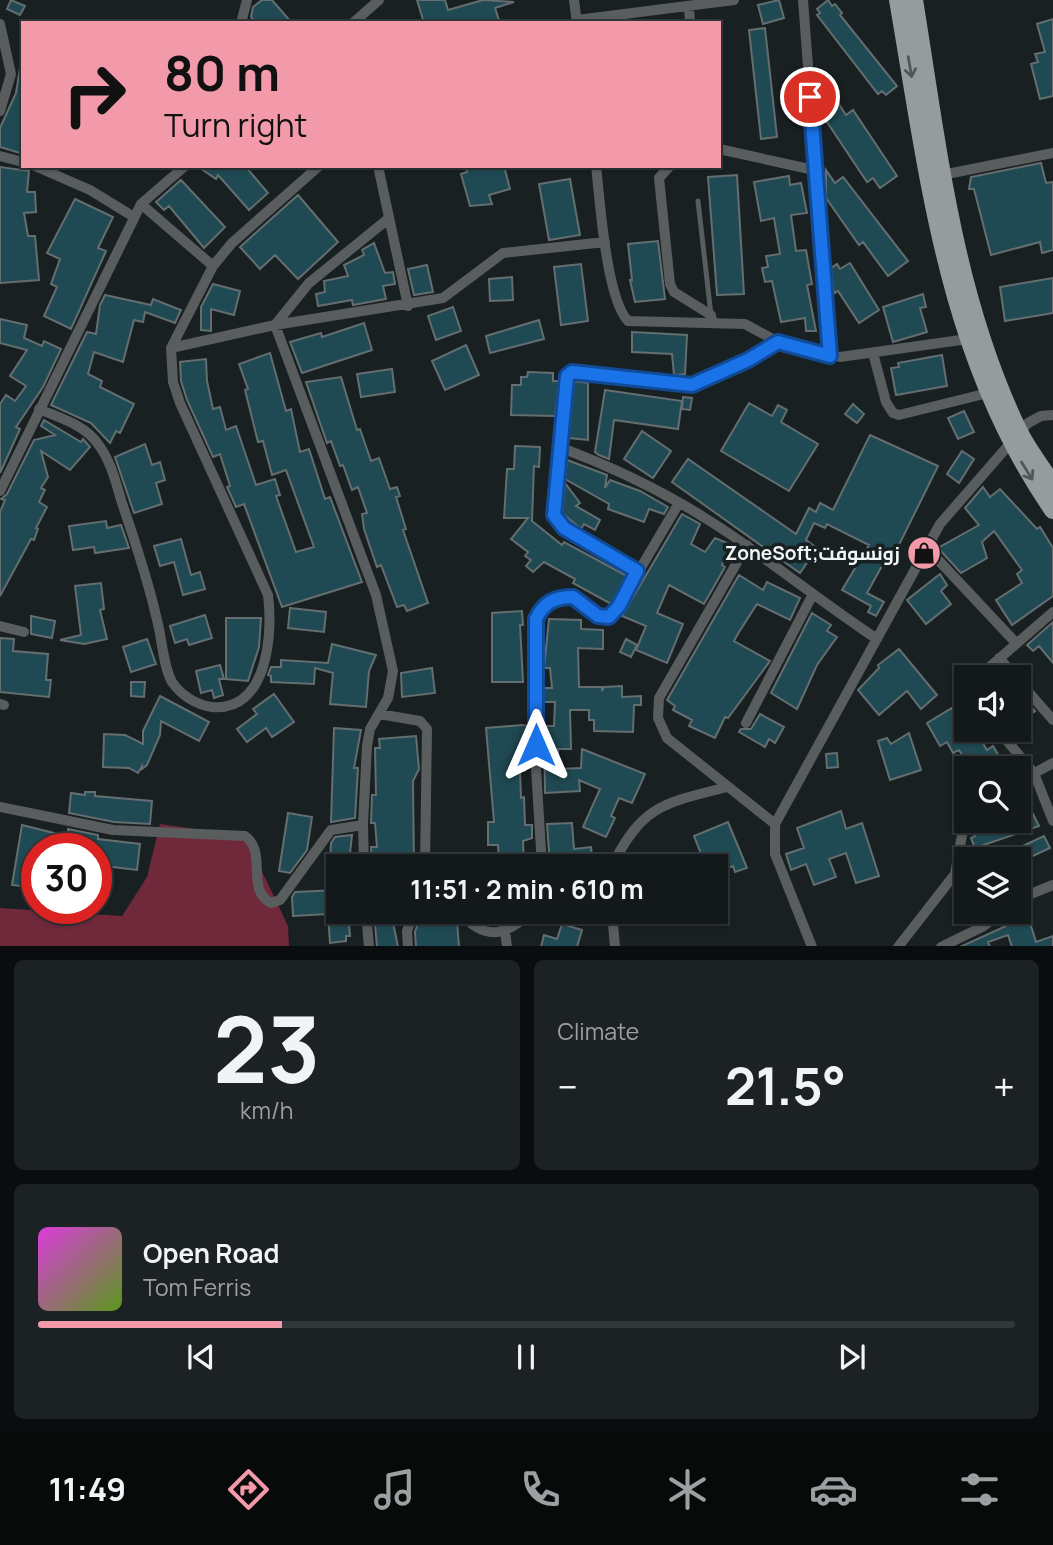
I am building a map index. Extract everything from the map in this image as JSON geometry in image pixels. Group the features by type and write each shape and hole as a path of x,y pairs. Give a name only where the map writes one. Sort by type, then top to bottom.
{"main road":[{"path":"898,0 944,259 1015,439 1053,485"},
{"path":"914,0 942,175 988,393 1053,510"}],"street":[{"path":"242,21 247,0"},
{"path":"357,21 379,0"},
{"path":"575,0 577,21 733,0"},
{"path":"803,0 830,356"},
{"path":"689,7 690,21"},
{"path":"0,24 11,74 0,111"},
{"path":"721,149 814,170"},
{"path":"942,175 1053,153"},
{"path":"0,156 21,161"},
{"path":"40,168 90,190 134,217"},
{"path":"0,491 141,204 183,168"},
{"path":"40,410 82,428 98,442 108,461 146,573 171,680 187,698 212,707 237,703 251,690 264,666 272,625 268,595 180,402 173,382 171,348 212,267 232,243 317,168"},
{"path":"378,168 408,306"},
{"path":"596,168 605,243 618,304 628,321 712,319 745,324 778,342 830,356 873,353 975,338"},
{"path":"668,168 659,178 670,284 674,292 712,319"},
{"path":"141,204 212,267"},
{"path":"275,325 309,283 388,219"},
{"path":"171,348 275,325 408,306 443,298 503,253 605,243"},
{"path":"275,325 376,595 393,671 391,691 369,738 364,854"},
{"path":"637,571 558,523 553,509 567,376 572,372 692,385 748,360 778,342"},
{"path":"873,353 886,402 892,413 899,415 988,393"},
{"path":"812,946 775,854 775,824 940,524 1034,419 1053,415"},
{"path":"559,447 588,458 679,503 747,545 812,596 877,639"},
{"path":"541,854 536,768 536,619 548,602 564,597 580,600 598,616 609,617 619,606 679,503"},
{"path":"747,545 659,698 657,708 660,727 667,738 775,824"},
{"path":"926,547 1016,643"},
{"path":"746,723 812,596"},
{"path":"991,665 1053,612"},
{"path":"0,626 24,632"},
{"path":"999,658 1005,665"},
{"path":"1031,695 1053,720"},
{"path":"379,714 420,721 426,729 425,854"},
{"path":"1008,742 1034,773 1053,821"},
{"path":"1031,775 1053,763"},
{"path":"619,854 652,810 677,799 727,787"},
{"path":"0,807 113,830 244,836 256,848 260,889 263,897 271,903 280,900 331,830 363,825"},
{"path":"899,946 955,874 960,858 961,833"},
{"path":"1031,894 1053,885"},
{"path":"367,924 369,946"},
{"path":"408,946 410,924"},
{"path":"471,924 478,931 490,933 505,930 514,924"},
{"path":"613,924 615,946"},
{"path":"943,946 986,924"},
{"path":"505,930 507,946"},
{"path":"490,933 493,946"}],"lane":[{"path":"698,201 712,319"}],"shaded area":[{"path":"160,824 245,836 288,926 289,946 0,946 0,908 21,909 21,924 112,924 112,915 122,916 147,877"}],"building":[{"path":"11,0 25,6 20,15 7,9"},
{"path":"262,0 272,0 290,21 254,21 251,17 253,7"},
{"path":"417,0 445,0 448,10 483,0 514,2 495,8 499,21 423,21"},
{"path":"779,0 784,18 763,24 758,5"},
{"path":"828,0 832,6 835,4 842,13 840,15 897,86 886,95 882,91 878,94 817,15 820,13 817,9"},
{"path":"1053,19 1053,96 1040,99 1031,64 1038,62 1035,54 1045,52 1037,24"},
{"path":"765,28 777,137 761,139 749,30"},
{"path":"21,62 21,153 0,147 0,128 16,93"},
{"path":"820,86 823,92 829,89 846,115 853,110 897,176 880,188 873,178 867,182 819,110"},
{"path":"1041,163 1046,183 1053,182 1053,250 1042,253 1040,242 991,255 974,189 969,189 971,177"},
{"path":"0,167 29,171 27,192 35,192 36,212 24,213 28,236 35,236 39,280 0,283"},
{"path":"200,168 247,168 268,193 249,210 218,175 216,179"},
{"path":"466,168 505,168 510,189 489,195 492,204 470,206 461,174 467,172"},
{"path":"826,170 835,183 843,177 908,261 888,276 863,242 859,245 826,198"},
{"path":"737,175 744,294 717,295 708,177"},
{"path":"789,176 790,185 801,183 807,213 791,215 796,251 806,250 812,284 807,285 816,331 806,331 805,318 781,322 772,281 765,282 762,268 768,267 766,256 780,254 774,218 761,221 754,182"},
{"path":"570,179 580,235 549,240 539,184"},
{"path":"181,180 225,227 204,248 169,206 164,210 156,202"},
{"path":"298,195 338,242 298,279 275,255 260,269 240,247"},
{"path":"75,199 113,217 98,248 106,251 71,329 44,316 57,287 51,284 60,259 47,253"},
{"path":"658,241 665,299 635,302 630,280 628,244"},
{"path":"374,243 385,273 393,272 395,284 383,286 386,299 353,305 352,300 318,306 316,294 325,292 324,281 348,276 344,265 364,255 362,250"},
{"path":"850,263 879,310 859,323 838,291 835,293 833,289 831,268 837,264 840,269"},
{"path":"581,264 588,321 561,325 554,267"},
{"path":"427,265 433,292 414,295 408,269"},
{"path":"512,277 513,300 490,301 489,279"},
{"path":"1053,278 1053,313 1005,321 1000,287"},
{"path":"213,284 240,291 234,315 211,309 211,331 201,330 201,307"},
{"path":"923,294 926,307 920,308 927,332 893,342 883,307"},
{"path":"105,295 151,305 153,299 181,310 175,323 145,312 143,322 134,320 123,362 94,352 88,374 102,381 100,387 134,404 120,433 116,431 110,443 91,423 51,405 87,332 96,334 100,305"},
{"path":"453,307 461,331 436,340 428,316"},
{"path":"0,319 27,325 24,338 42,346 44,341 61,349 43,387 16,427 20,429 0,473 0,404 6,395 15,401 26,386 10,376 27,350 0,343"},
{"path":"539,320 544,339 490,353 486,336"},
{"path":"364,323 372,350 302,373 290,342 321,333 322,337"},
{"path":"632,332 687,335 685,374 674,375 672,354 632,352"},
{"path":"466,345 479,375 445,390 432,361"},
{"path":"270,353 286,411 291,409 300,452 309,449 325,499 330,497 362,582 282,607 244,504 236,507 227,487 230,486 220,454 213,457 187,400 181,381 180,362 206,359 213,409 220,407 226,430 236,426 256,485 275,479 280,495 276,496 296,552 314,547 286,470 272,475 263,441 258,442 245,390 248,389 239,364"},
{"path":"942,355 947,386 896,395 891,368 899,367 898,363"},
{"path":"392,369 395,392 361,397 357,374"},
{"path":"528,372 553,373 553,381 559,381 555,416 511,415 512,385 521,385 521,377 527,377"},
{"path":"341,377 357,430 360,429 371,461 379,458 390,489 397,487 400,496 396,497 406,529 403,530 428,603 407,611 404,605 397,607 381,565 377,567 364,529 362,514 367,513 358,487 352,490 331,441 327,443 306,382"},
{"path":"574,381 588,383 588,440 569,438"},
{"path":"605,390 682,401 678,429 614,420 609,459 599,455 595,452"},
{"path":"683,397 692,398 690,410 682,409"},
{"path":"749,403 772,416 778,405 787,410 781,422 818,444 789,491 721,451"},
{"path":"853,404 864,414 857,423 845,414"},
{"path":"964,411 974,432 958,439 948,418"},
{"path":"44,420 81,442 83,439 90,447 70,470 41,451 48,477 41,488 45,490 39,502 47,507 36,528 38,529 34,540 31,539 0,596 0,512 5,500 1,499 7,494 34,440 55,435 41,426"},
{"path":"642,431 671,451 653,478 624,459"},
{"path":"870,435 938,466 893,557 888,555 867,593 884,602 876,616 868,612 871,606 842,590 869,545 827,524 825,528 814,523 806,540 817,548 800,573 672,482 688,459 796,534 809,508 816,512 820,503 833,510"},
{"path":"145,444 152,465 160,462 165,480 156,483 162,504 134,513 115,457"},
{"path":"515,446 540,447 539,467 534,466 532,521 562,545 564,542 627,576 611,604 573,583 575,579 544,562 533,572 526,566 531,560 525,556 528,552 511,539 528,518 504,518 507,469 514,469"},
{"path":"962,451 974,459 959,483 947,474"},
{"path":"567,460 607,475 605,488 610,480 640,491 668,507 664,514 649,509 644,522 608,509 609,504 565,479"},
{"path":"565,483 580,503 576,506 600,520 595,530 584,524 581,529 562,513"},
{"path":"983,487 990,497 1000,489 1037,529 1040,527 1053,548 1053,596 1012,625 996,600 1022,583 1017,574 1022,570 994,531 982,542 987,558 961,573 938,548 979,525 965,508"},
{"path":"682,514 700,524 691,544 705,552 715,538 732,545 722,565 725,567 704,604 669,585 657,613 683,624 667,663 636,650 646,626 622,616"},
{"path":"106,521 107,528 121,525 129,548 95,553 94,547 73,550 69,526"},
{"path":"181,539 191,575 200,572 205,589 183,595 174,562 160,566 154,546"},
{"path":"940,574 947,585 941,591 951,604 926,624 907,600"},
{"path":"739,575 763,590 767,582 800,598 790,620 757,604 739,632 734,641 770,661 728,718 725,717 715,738 689,726 692,720 673,710 675,706 667,700"},
{"path":"101,583 104,609 100,610 107,639 84,644 60,640 81,635 75,586"},
{"path":"290,608 326,612 324,632 288,628"},
{"path":"522,611 523,625 520,625 523,682 492,682 492,613"},
{"path":"812,613 831,625 827,631 837,637 817,665 797,709 771,693"},
{"path":"205,615 212,638 189,645 187,639 175,643 170,626"},
{"path":"31,616 55,621 52,638 31,634"},
{"path":"226,618 261,618 259,647 248,681 226,679"},
{"path":"549,619 581,620 581,629 603,630 603,649 578,648 579,687 602,687 602,691 604,687 622,686 622,697 641,696 641,705 634,705 633,732 594,731 594,720 589,720 589,710 570,710 571,749 558,749 559,769 581,768 582,749 645,774 632,803 619,798 611,816 615,818 606,837 583,827 600,789 579,780 580,791 545,793 544,726 554,726 555,702 544,702 544,688 552,688 550,668 544,668"},
{"path":"1053,622 1053,663 1039,646 1033,651 1027,645"},
{"path":"0,638 14,639 13,651 48,654 46,680 51,680 49,697 0,692"},
{"path":"147,639 156,664 131,672 123,647"},
{"path":"626,639 637,645 631,657 620,652"},
{"path":"332,644 376,655 369,671 366,707 330,704 333,673 315,668 314,684 271,682 271,676 268,675 271,667 281,667 281,660 328,663"},
{"path":"899,649 937,695 921,709 907,691 879,715 858,690 879,668 878,665"},
{"path":"220,665 224,679 219,679 223,695 214,698 212,690 201,693 196,671"},
{"path":"432,668 435,693 402,697 401,673"},
{"path":"131,682 145,682 144,697 131,696"},
{"path":"274,694 294,722 272,737 266,728 247,742 237,729 257,714 253,709"},
{"path":"160,696 209,722 199,741 161,721 160,735 147,765 142,769 142,766 138,773 129,768 103,767 104,734 125,735 143,744 143,731"},
{"path":"952,708 954,742 982,742 987,750 993,746 999,756 963,756 959,750 953,753 947,742 940,746 927,723"},
{"path":"760,714 784,727 775,743 769,739 765,747 739,732 741,729 751,729"},
{"path":"528,726 528,760 525,760 525,771 520,771 525,825 532,825 532,838 523,841 524,854 498,854 498,845 488,845 488,822 494,822 486,728"},
{"path":"334,728 361,730 354,768 358,768 355,818 331,822"},
{"path":"909,733 921,770 890,780 878,741 887,738 891,744"},
{"path":"416,736 419,769 413,781 414,854 371,854 371,847 377,847 375,823 371,823 372,795 376,795 375,748 380,748 379,739"},
{"path":"837,753 838,767 827,768 826,754"},
{"path":"85,792 95,792 95,796 152,801 150,824 114,822 69,813 71,793 85,795"},
{"path":"1031,810 1039,826 1031,829"},
{"path":"841,811 846,829 862,823 879,876 856,883 846,853 829,859 836,877 814,885 806,864 791,870 786,854 804,848 797,828"},
{"path":"288,813 312,817 307,850 290,873 279,871"},
{"path":"728,822 747,868 735,872 733,866 728,868 728,854 701,854 694,836"},
{"path":"572,823 574,849 591,847 592,854 549,854 547,824"},
{"path":"22,825 54,833 21,833 21,886 12,885"},
{"path":"68,829 88,833 68,833"},
{"path":"975,833 1019,833 978,847 975,847 971,838"},
{"path":"352,835 350,854 330,854 331,843 335,837"},
{"path":"1044,836 1050,848 1031,857 1031,847 1021,847"},
{"path":"112,841 140,844 137,870 112,867"},
{"path":"326,891 326,914 293,916 292,897 295,892"},
{"path":"329,924 349,924 350,936 346,936 346,941 330,943"},
{"path":"375,924 393,924 398,946 377,946"},
{"path":"418,924 457,924 459,946 416,946"},
{"path":"562,924 582,930 577,946 541,946 544,935 557,939"},
{"path":"1005,924 1030,924 1036,942 1053,936 1053,946 1012,946 1008,935 988,942 990,946 962,946"}],"place":[{"name":"ZoneSoft;زونسوفت","path":"924,553"}],"route":[{"path":"536,745 536,619 540,610 548,602 573,597 598,616 609,617 619,606 637,571 564,528 554,515 567,376 572,372 686,386 748,360 778,342 830,356 810,97"}]}
